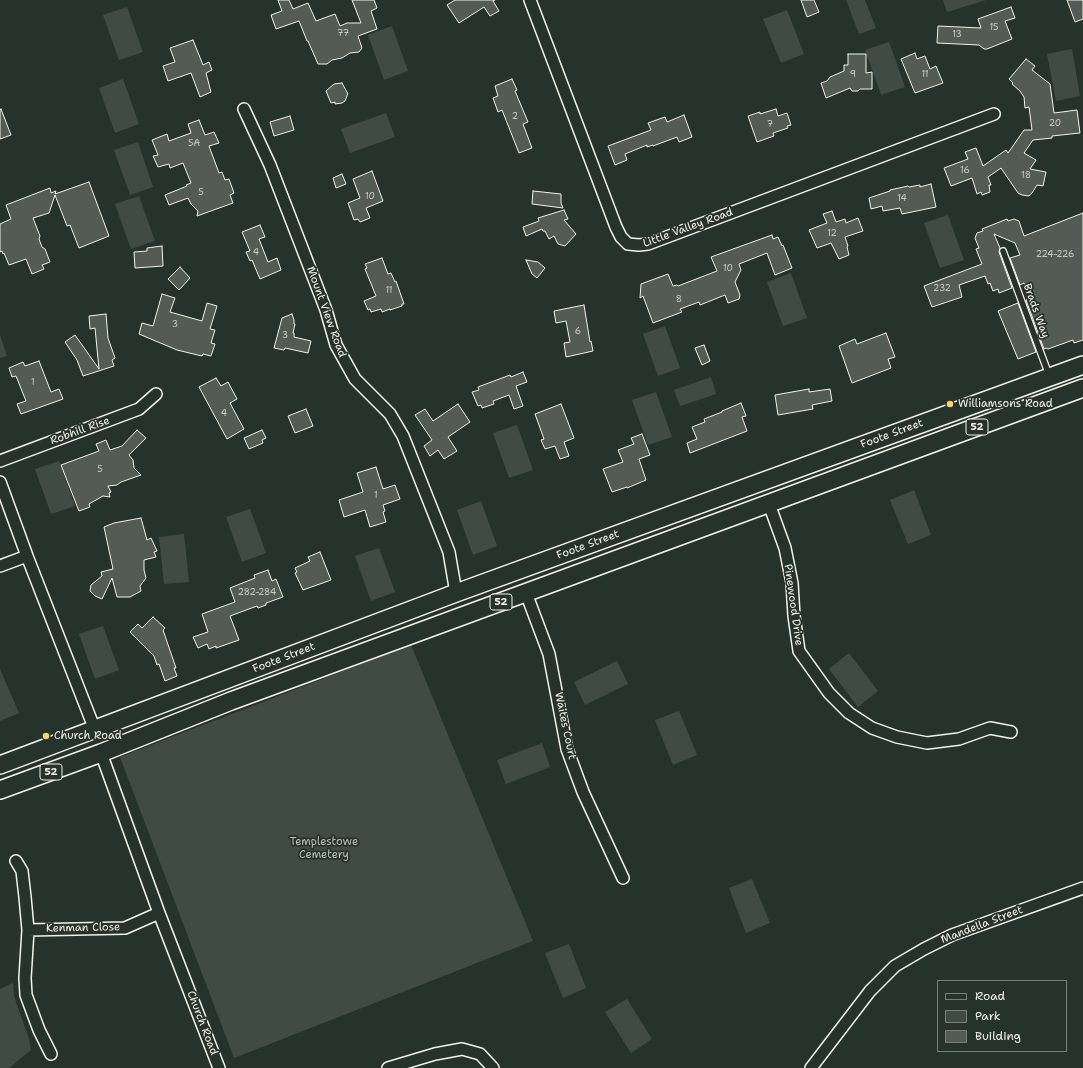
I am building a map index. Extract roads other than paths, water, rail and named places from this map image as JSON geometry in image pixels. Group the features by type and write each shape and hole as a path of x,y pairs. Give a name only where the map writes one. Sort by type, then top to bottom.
{"main road":[{"name":"Foote Street","path":"95,730 456,593 1083,365"},
{"name":"Foote Street","path":"101,753 231,702 1083,388"},
{"path":"623,532 632,554"},
{"name":"52","path":"0,765 95,730"},
{"path":"26,755 54,756 94,744 101,753"},
{"name":"52","path":"0,790 101,753"}],"street":[{"name":"Little Valley Road","path":"530,0 616,227 621,237 628,244 639,246 648,244 994,114"},
{"name":"Mount View Road","path":"244,109 270,165 326,310 336,345 355,379 390,414 403,436 449,552 456,593"},
{"name":"Robhill Rise","path":"0,461 140,409 156,394"},
{"path":"0,482 27,556 95,730"},
{"name":"Pinewood Drive","path":"769,504 785,548 792,583 794,616 799,651 829,693 848,713 872,728 897,737 927,743 959,739 990,728 1012,732"},
{"path":"0,566 27,556"},
{"name":"Waites Court","path":"526,593 549,654 567,749 583,792 623,878"},
{"name":"Church Road","path":"101,753 159,913 219,1068"},
{"path":"16,861 22,871 28,930 25,978 26,995 39,1030 51,1054"},
{"name":"Mandella Street","path":"814,1067 870,991 895,966 952,935 1083,888"},
{"name":"Kenman Close","path":"28,930 125,928 159,913"},
{"path":"388,1068 434,1054 462,1049 480,1054 493,1068"}],"lane":[{"name":"Brads Way","path":"1003,251 1050,377"}],"place":[{"name":"Williamsons Road","path":"950,404"},
{"name":"Church Road","path":"46,736"}],"park label":[{"name":"Templestowe Cemetery","path":"324,848"}]}
